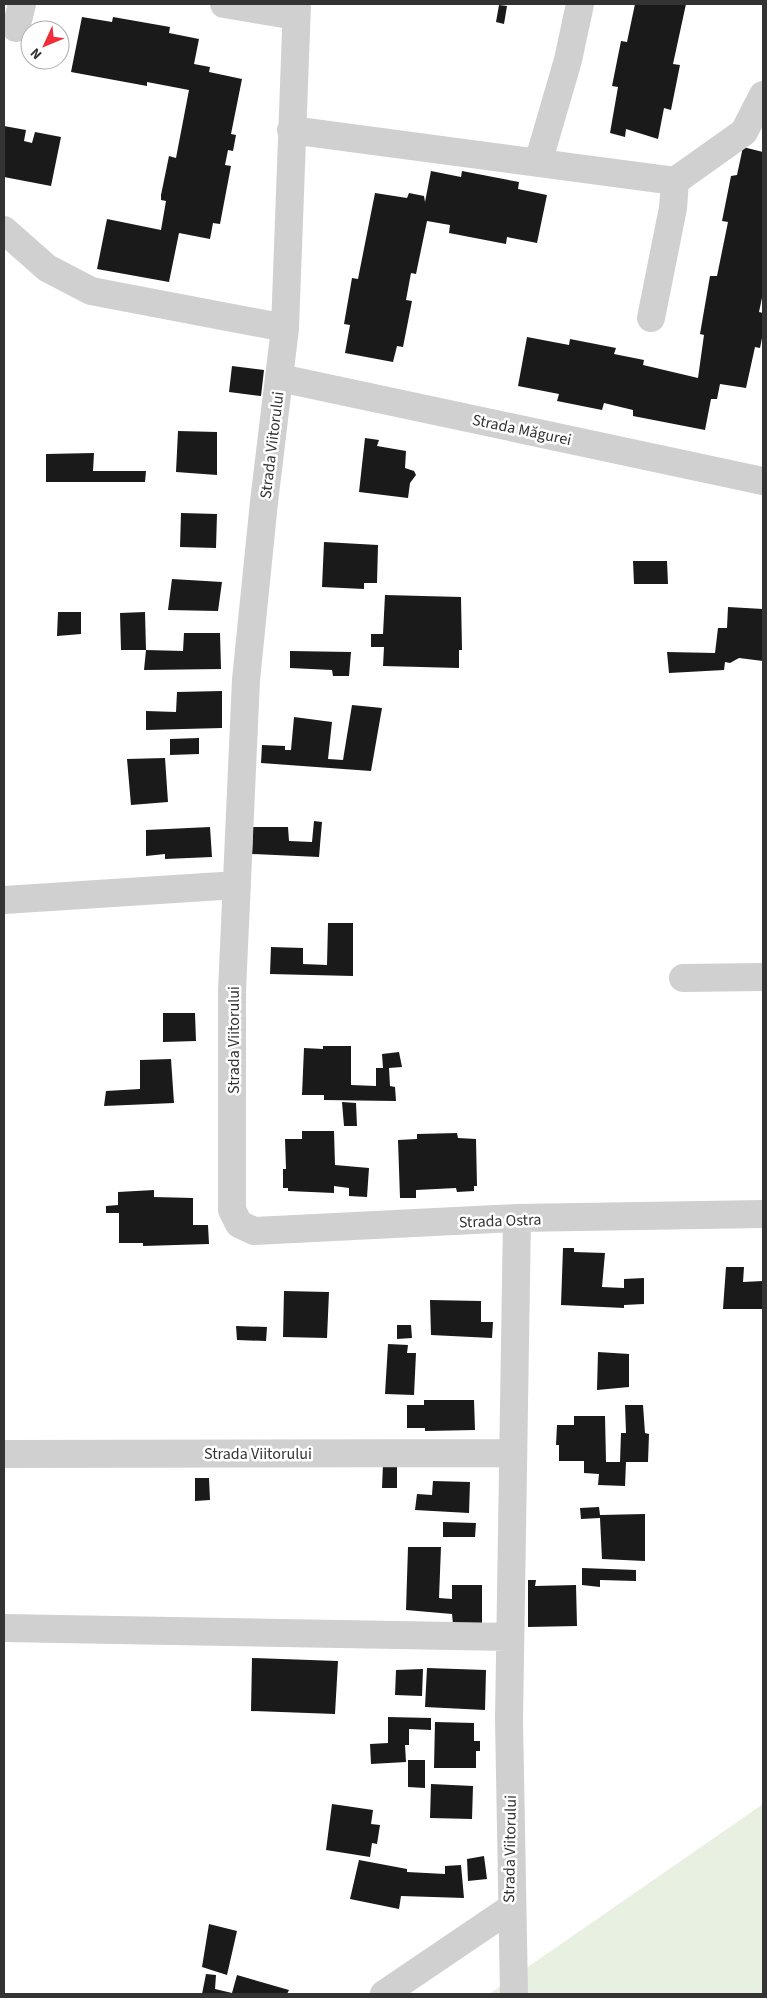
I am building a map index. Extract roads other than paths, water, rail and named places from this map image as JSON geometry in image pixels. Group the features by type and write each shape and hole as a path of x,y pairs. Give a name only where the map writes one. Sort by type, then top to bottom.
{"street":[{"path":"224,4 297,10"},
{"path":"538,163 568,60 580,4"},
{"name":"Strada Viitorului","path":"239,1224 232,1210 232,991 246,680 264,502 285,328 297,10"},
{"path":"291,130 675,181 744,132 763,95"},
{"path":"651,318 673,208 675,181"},
{"path":"4,230 47,268 91,291 285,328"},
{"name":"Strada Măgurei","path":"280,378 763,481"},
{"path":"4,900 237,885"},
{"path":"683,978 763,977"},
{"name":"Strada Ostra","path":"239,1224 254,1231 517,1218 763,1214"},
{"name":"Strada Viitorului","path":"384,1994 511,1908 510,1637 517,1218"},
{"name":"Strada Viitorului","path":"4,1454 513,1453"},
{"path":"4,1628 510,1637"},
{"path":"511,1908 514,1994"}]}
